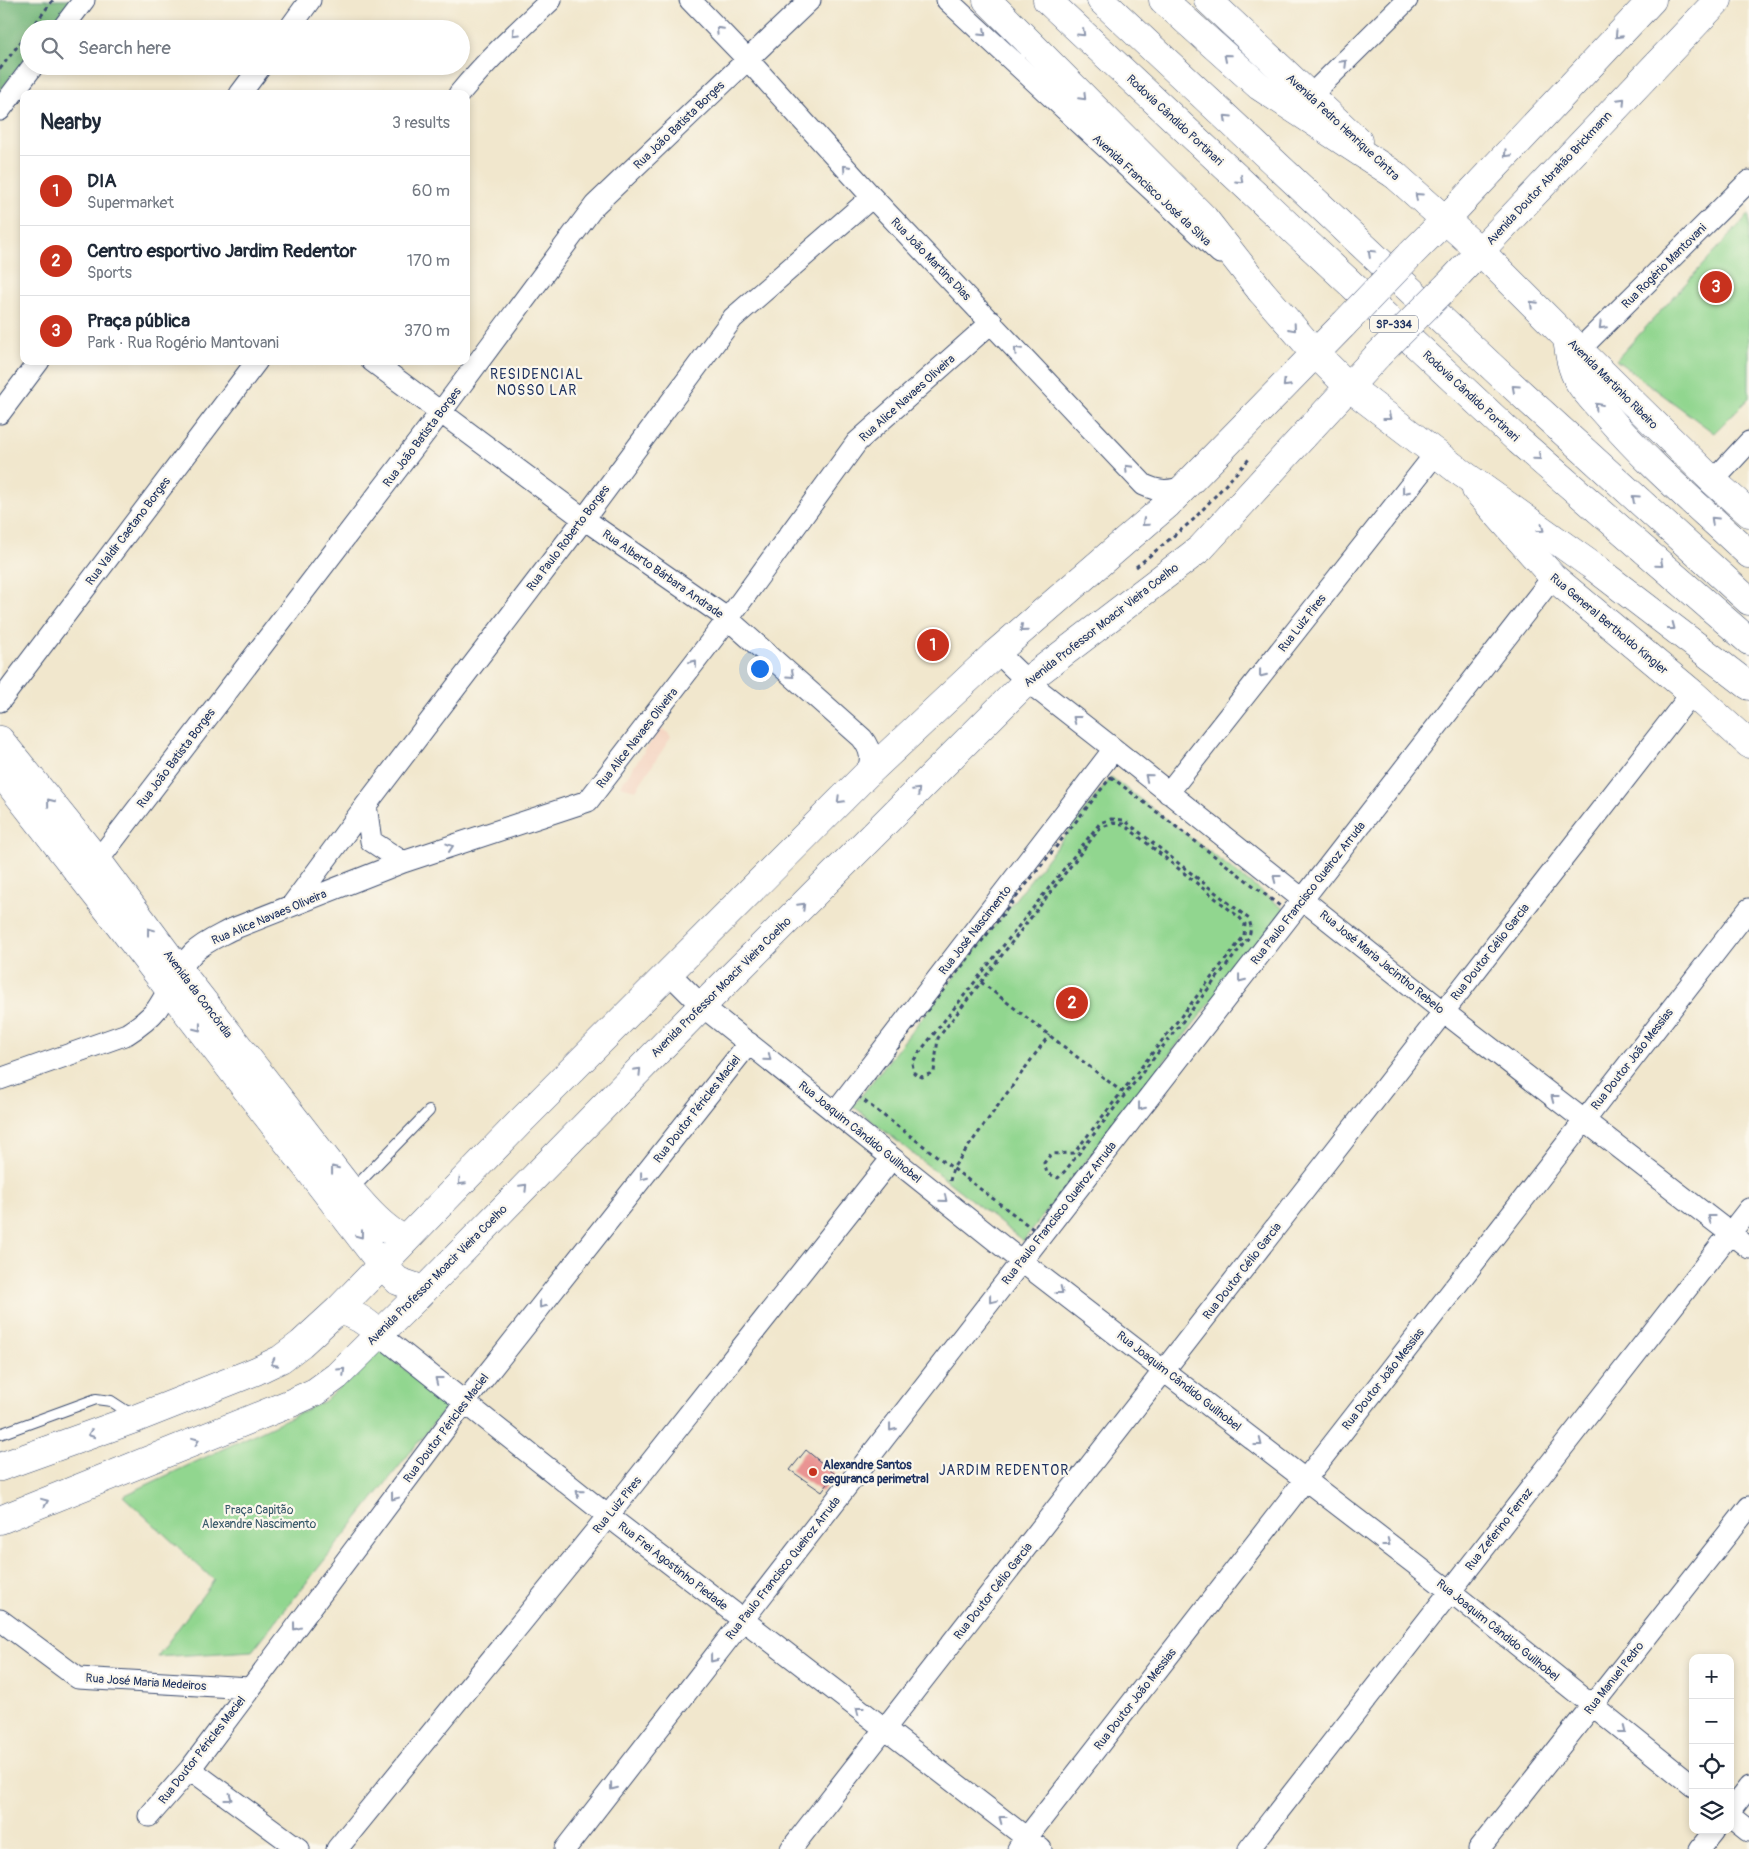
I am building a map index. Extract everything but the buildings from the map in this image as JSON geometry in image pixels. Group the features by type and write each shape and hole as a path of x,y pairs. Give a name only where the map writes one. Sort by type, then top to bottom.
{"main road":[{"path":"987,0 1204,218 1261,291"},
{"name":"Rodovia Cândido Portinari","path":"1047,0 1520,441 1749,641"},
{"name":"SP-334","path":"1101,0 1502,376 1749,601"},
{"path":"1162,0 1260,86 1300,103"},
{"name":"Avenida Pedro Henrique Cintra","path":"1208,0 1300,103 1395,175 1480,251"},
{"path":"0,1467 137,1418 256,1371 281,1359 301,1344 338,1310 668,972 865,776 997,652 1167,505 1445,220 1652,0"},
{"name":"Avenida Doutor Abrahão Brickmann","path":"1378,354 1448,285 1718,0"},
{"name":"Avenida Martinho Ribeiro","path":"1480,251 1713,481 1749,513"},
{"name":"Avenida Francisco José da Silva","path":"1261,291 1316,354 1349,387 1459,471"},
{"path":"1573,344 1570,362 1579,383 1588,394 1636,449 1749,554"},
{"name":"Avenida Professor Moacir Vieira Coelho","path":"0,1520 315,1392 337,1376 424,1290 702,1006 1027,681 1201,548 1378,354"},
{"path":"1459,471 1591,565 1749,686"},
{"name":"Rua General Bertholdo Kingler","path":"1459,471 1553,577 1749,744"},
{"name":"Avenida da Concórdia","path":"0,740 14,779 91,870 344,1198 382,1265 398,1281 424,1290"},
{"name":"Avenida da Concórdia","path":"344,1198 382,1224 393,1234 405,1240"},
{"path":"338,1310 351,1313 370,1325 379,1334"}],"street":[{"path":"69,20 84,0"},
{"path":"296,20 310,0"},
{"path":"462,90 490,58 551,0"},
{"name":"Rua João Martins Dias","path":"690,0 748,60 872,197 1144,485 1164,491 1175,490 1185,486"},
{"name":"Rua João Batista Borges","path":"91,870 441,412 595,206 810,0"},
{"name":"Avenida Francisco José da Silva","path":"947,0 1261,291"},
{"path":"1300,103 1407,0"},
{"path":"12,102 28,75"},
{"path":"243,90 254,75"},
{"name":"Rua Rogério Mantovani","path":"1573,344 1749,181"},
{"name":"Rua Paulo Roberto Borges","path":"292,905 733,318 872,197"},
{"name":"Rua Alice Navaes Oliveira","path":"0,1080 127,1034 143,1023 156,1010 194,952 209,941 230,930 403,862 588,801 728,619 858,442 992,322"},
{"path":"0,413 36,365"},
{"name":"Rua Valdir Caetano Borges","path":"0,701 254,365"},
{"name":"Rua Alberto Bárbara Andrade","path":"377,365 584,518 728,619 862,738 868,746 871,756 870,766 865,776"},
{"path":"1713,481 1749,442"},
{"name":"Rua Luiz Pires","path":"1168,793 1436,453"},
{"name":"Rua Paulo Francisco Queiroz Arruda","path":"565,1849 1553,577"},
{"name":"Rua José Maria Jacintho Rebelo","path":"997,652 1027,681 1444,1012 1749,1248"},
{"name":"Rua Doutor Célio Garcia","path":"791,1849 1692,694"},
{"name":"Rua José Nascimento","path":"835,1112 1114,749"},
{"path":"366,805 371,841 403,862"},
{"name":"Rua Doutor João Messias","path":"1028,1845 1305,1479 1749,909"},
{"name":"Rua Joaquim Cândido Guilhobel","path":"668,972 702,1006 946,1201 1450,1591 1689,1783"},
{"name":"Rua Doutor Péricles Maciel","path":"149,1816 190,1769 465,1402 749,1043"},
{"name":"Rua Luiz Pires","path":"337,1849 608,1516 892,1158"},
{"name":"Rua Zeferino Ferraz","path":"1249,1849 1749,1209"},
{"name":"Rua Frei Agostinho Piedade","path":"379,1334 1028,1845"},
{"name":"Rua Manuel Pedro","path":"1479,1849 1749,1508"},
{"name":"Rua José Maria Medeiros","path":"0,1620 78,1678 250,1688"},
{"path":"190,1769 299,1849"},
{"path":"1734,1806 1749,1787"},
{"path":"1734,1819 1749,1831"},
{"path":"1700,1849 1712,1834"}],"lane":[{"path":"344,1198 429,1111"},
{"path":"0,1434 96,1400 111,1401 137,1418"}],"path":[{"path":"38,20 53,0"},
{"path":"0,69 20,43"},
{"path":"1111,777 1284,909 1033,1229 953,1168 860,1097 1111,777"},
{"path":"1111,819 1124,820 1249,918 1251,927 1250,937 1058,1178 1046,1173 1044,1163 1051,1154 1074,1153 1244,936 1245,924 1123,824 1113,823 1100,828 981,982 938,1038 934,1072 922,1077 914,1073 912,1064 918,1054 1100,823 1111,819"},
{"path":"981,982 1122,1092"},
{"path":"946,1201 953,1168 1049,1035"}],"shaded area":[{"path":"660,729 667,732 671,737 636,790 620,786"}],"green space":[{"path":"0,0 71,0 56,20 20,20 20,65 0,91"},
{"path":"1749,214 1749,398 1714,433 1616,360"},
{"path":"1111,777 1284,909 1023,1241 853,1106"},
{"name":"Praça Capitão Alexandre Nascimento","path":"380,1349 448,1405 252,1651 157,1657 214,1580 123,1496 325,1401"}],"place":[{"name":"Praça pública","path":"1716,287"},
{"name":"DIA","path":"933,645"},
{"name":"Centro esportivo Jardim Redentor","path":"1072,1003"},
{"name":"Alexandre Santos seguranca perimetral","path":"813,1472"}],"district":[{"name":"RESIDENCIAL NOSSO LAR","path":"537,382"},
{"name":"JARDIM REDENTOR","path":"1004,1470"}]}
